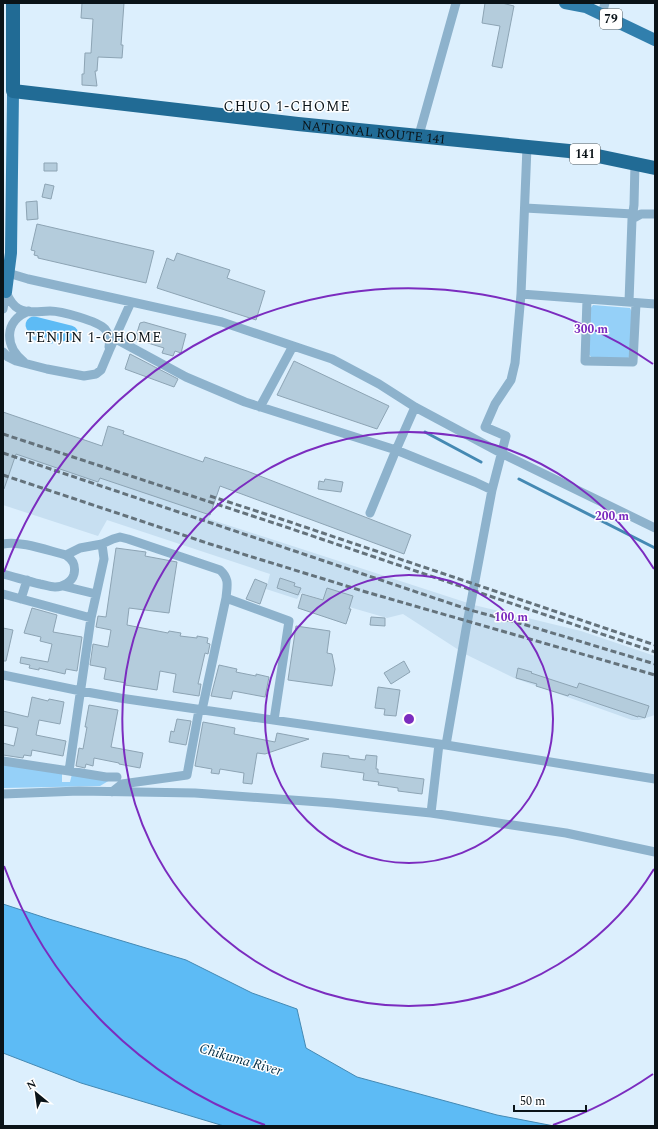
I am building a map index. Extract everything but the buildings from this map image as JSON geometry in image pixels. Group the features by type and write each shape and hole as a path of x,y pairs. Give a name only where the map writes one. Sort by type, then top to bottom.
{"highway":[{"path":"8,91 13,3"},
{"name":"NATIONAL ROUTE 141","path":"8,91 298,124 419,135 575,152 655,168"}],"main road":[{"name":"79","path":"565,3 586,8 604,9 655,40"},
{"path":"6,292 5,273 11,253 8,91"}],"street":[{"path":"419,135 456,3"},
{"path":"431,814 442,744 466,629 492,490 506,436 485,427 495,404 511,380 515,363 521,294 527,147"},
{"path":"587,299 585,361 633,362 632,216 635,163"},
{"path":"525,208 632,216 655,214"},
{"path":"5,273 222,322 332,359 379,384 415,407 501,453 655,528"},
{"path":"6,292 16,307 21,310 63,312 105,326 114,325 125,316"},
{"path":"3,310 6,292"},
{"path":"521,294 655,304"},
{"path":"3,352 11,359 47,369 88,376 96,374 101,370 131,302"},
{"path":"3,310 13,306 16,307"},
{"path":"27,364 14,353 9,336 10,329 15,321 24,313 29,311"},
{"path":"100,325 105,329 107,334 109,350"},
{"path":"114,338 186,377 245,402 396,450 492,490"},
{"path":"260,407 294,346"},
{"path":"370,513 415,407"},
{"path":"66,555 80,548 102,544 120,537 220,570 225,574 227,579 226,598 186,775 122,784 112,792"},
{"path":"3,544 8,542 18,543 66,555 71,559 75,569 73,578 63,586"},
{"path":"69,771 91,618 104,559 102,544"},
{"path":"3,574 54,587 63,586 96,594"},
{"path":"21,599 27,580"},
{"path":"3,594 91,618"},
{"path":"226,598 289,621 274,720"},
{"path":"3,675 81,691 200,710 442,744 655,779"},
{"path":"3,761 106,777 117,777"},
{"path":"3,794 79,791 203,794 333,804 431,814 566,833 655,852"}],"shaded area":[{"path":"593,305 630,308 632,312 630,356 627,359 591,357 588,353 590,309"},
{"path":"39,321 55,322 63,327 60,334 52,344 35,341 30,336 29,333 32,327"},
{"path":"3,412 110,453 219,490 209,519 474,605 581,631 655,656 655,715 639,720 632,720 514,678 465,654 403,614 387,618 301,593 297,599 266,589 270,574 107,520 98,536 3,505"},
{"path":"3,765 62,773 62,782 70,782 72,774 110,780 100,786 3,788"}],"water":[{"name":"Chikuma River","path":"3,904 186,960 252,993 297,1009 306,1048 357,1077 497,1115 554,1126 224,1126 81,1083 3,1053"}],"waterway":[{"path":"34,325 70,334"},
{"path":"425,432 481,462"},
{"path":"519,479 655,548"}],"railway":[{"path":"3,434 280,525 655,652"},
{"path":"3,453 470,610 526,625 655,664"},
{"path":"3,475 210,544 366,592 655,675"},
{"path":"210,496 655,645"}],"district":[{"name":"CHUO 1-CHOME","path":"287,106"},
{"name":"TENJIN 1-CHOME","path":"94,337"}]}
